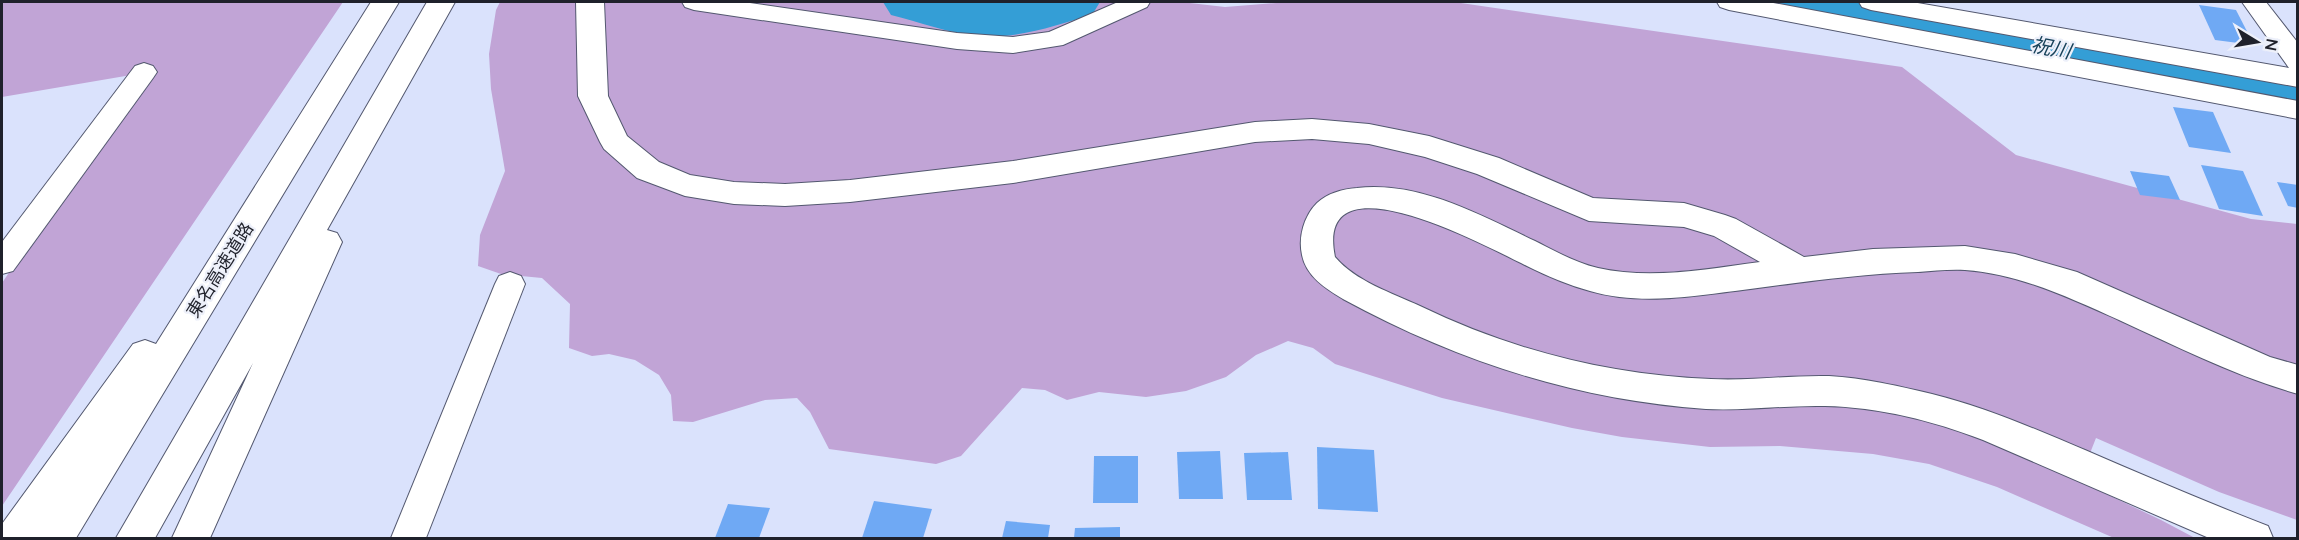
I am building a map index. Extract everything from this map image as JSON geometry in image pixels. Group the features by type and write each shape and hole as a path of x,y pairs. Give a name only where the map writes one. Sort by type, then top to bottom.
{"main road":[{"name":"東名高速道路","path":"55,538 385,2"},
{"path":"135,538 441,2"},
{"path":"590,2 593,96 615,142 648,170 685,185 734,194 785,195 850,191 1013,172 1255,132 1312,129 1369,134 1429,147 1488,166 1589,209 1684,215 1725,227 1800,270"},
{"path":"191,538 404,68"},
{"path":"14,538 184,300 285,166"},
{"path":"2253,538 1997,429 1933,409 1834,392 1710,394 1628,385 1558,372 1490,351 1460,340 1370,297 1329,273 1320,261 1317,233 1321,220 1339,204 1352,199 1387,199 1420,205 1437,211 1570,271 1610,283 1672,286 1873,261 1948,257 2015,267 2065,281 2261,369 2298,380"}],"street":[{"path":"694,2 957,40 1013,45 1054,39 1138,2"},
{"path":"1729,2 2298,110"},
{"path":"1871,2 2298,78"},
{"path":"2254,2 2298,62"},
{"path":"2,263 144,72"},
{"path":"408,538 510,284"}],"shaded area":[{"path":"2,2 343,2 2,506 2,283 143,73 2,97"},
{"path":"500,2 1181,2 1225,7 1289,2 1454,2 1902,67 2016,155 2251,219 2297,224 2297,520 2219,492 2096,438 2079,481 2195,538 2114,538 1997,487 1929,464 1873,454 1780,446 1710,447 1622,437 1572,428 1442,398 1335,364 1313,348 1288,341 1256,355 1226,377 1186,391 1146,397 1099,392 1067,400 1045,390 1022,388 961,456 936,464 829,449 810,412 797,398 765,400 693,422 673,421 671,395 659,375 635,360 609,354 592,356 569,348 570,304 542,278 501,274 478,266 480,235 505,171 491,89 489,54 496,10"}],"building":[{"path":"2199,5 2236,10 2254,45 2215,40"},
{"path":"2173,107 2213,112 2231,153 2189,147"},
{"path":"2201,165 2243,171 2263,216 2219,209"},
{"path":"2130,171 2169,176 2180,200 2140,195"},
{"path":"2277,182 2298,185 2298,208 2288,206"},
{"path":"1317,447 1374,450 1378,512 1318,509"},
{"path":"1220,451 1223,499 1179,499 1177,452"},
{"path":"1288,452 1292,500 1247,500 1244,453"},
{"path":"1094,456 1138,456 1138,503 1093,503"},
{"path":"874,501 932,509 923,538 862,538"},
{"path":"728,504 770,508 759,538 715,538"},
{"path":"1006,521 1050,525 1048,538 1002,538"},
{"path":"1120,527 1120,538 1074,538 1075,528"}],"waterway":[{"name":"祝川","path":"911,2 978,18 1025,15 1072,2"},
{"name":"祝川","path":"1805,2 2062,52 2298,94"}]}
